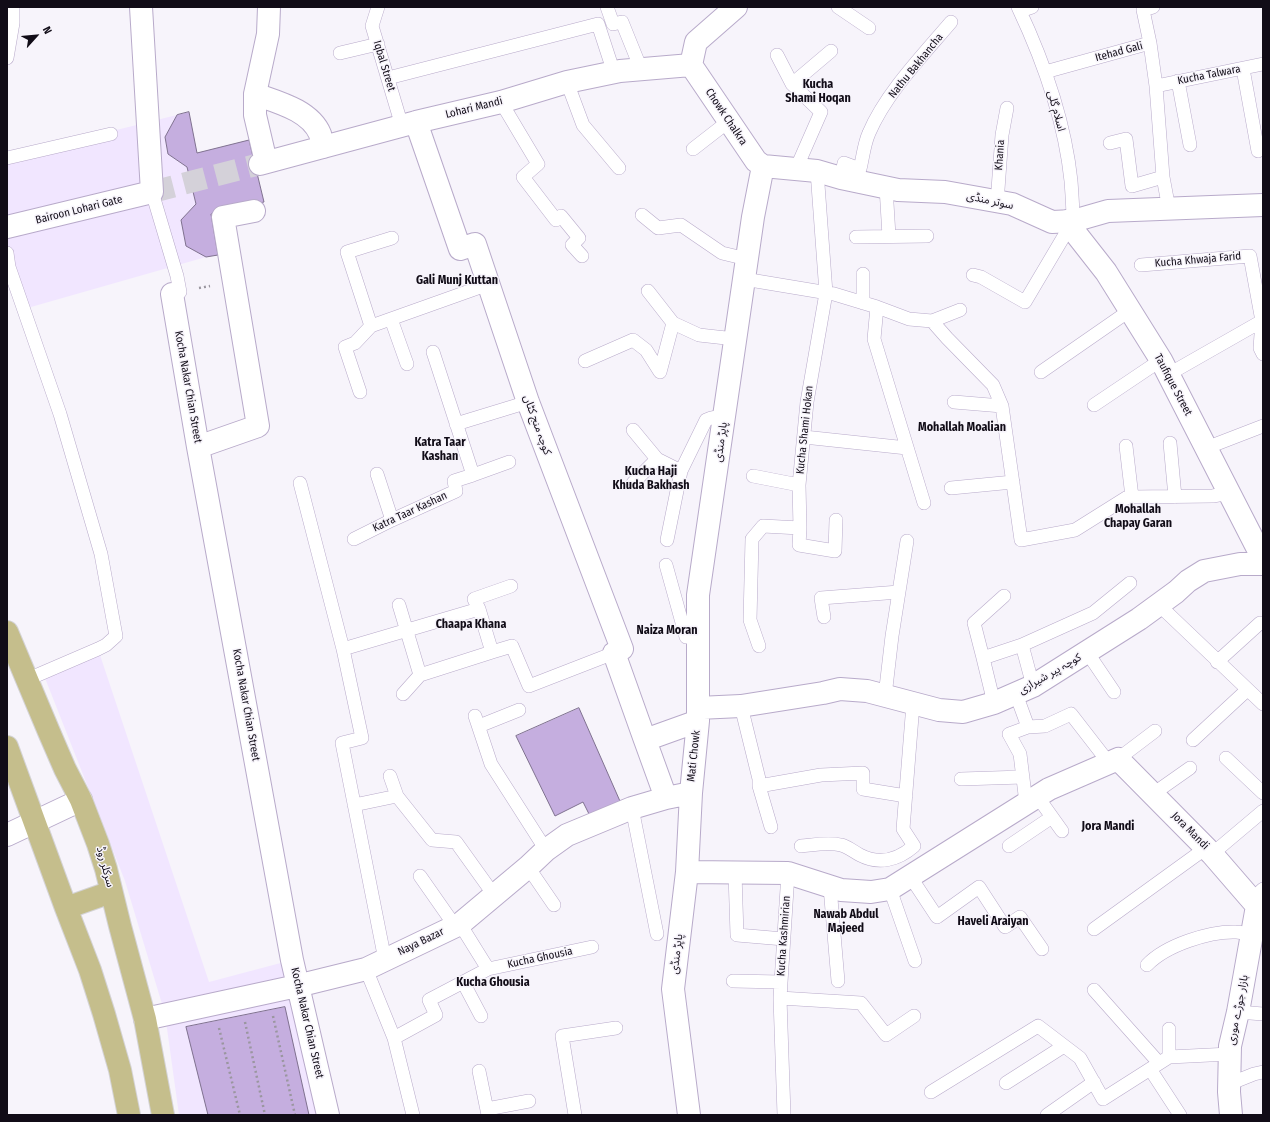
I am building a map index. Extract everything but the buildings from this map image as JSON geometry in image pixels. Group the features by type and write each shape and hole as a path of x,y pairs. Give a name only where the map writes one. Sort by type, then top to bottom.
{"main road":[{"name":"سرکلر روڈ","path":"7,632 26,680 65,769 81,800 98,844 106,869 145,1019 163,1115"},
{"path":"7,747 90,970 120,1070 129,1115"},
{"path":"66,908 111,892"}],"street":[{"path":"141,7 152,192"},
{"path":"269,7 268,34 255,94 295,110 312,122 320,134 323,147"},
{"path":"691,65 696,42 736,7"},
{"name":"Lohari Mandi","path":"255,94 255,115 263,163 409,124 502,102 567,82 614,72 691,65"},
{"name":"Chowk Chalkra","path":"691,65 756,161 763,166"},
{"name":"کوچہ منج کٹاں","path":"409,124 460,249 475,244 528,402 622,649 614,653"},
{"name":"سوتر منڈی","path":"763,166 807,170 898,190 945,192 1012,204 1052,222 1070,223 1108,211 1263,205"},
{"name":"پاپڑ منڈی","path":"698,715 698,595 753,217 763,166"},
{"name":"Bairoon Lohari Gate","path":"7,227 152,192"},
{"path":"198,447 258,426 223,217 254,211"},
{"name":"Taufique Street","path":"1070,223 1106,272 1165,367 1263,560"},
{"name":"Kocha Nakar Chian Street","path":"176,293 198,447 297,986 328,1115"},
{"name":"کوچہ پیر شیرازی","path":"698,715 840,689 867,691 939,710 963,712 994,703 1025,690 1159,605 1188,581 1204,571 1240,564 1263,564"},
{"path":"614,653 666,798"},
{"name":"Mati Chowk","path":"645,740 698,715"},
{"name":"Mati Chowk","path":"666,798 690,793 698,715"},
{"path":"687,872 788,873 841,890 871,892 890,889 1049,789 1114,761"},
{"name":"Jora Mandi","path":"1114,761 1153,794 1259,900"},
{"name":"پاپڑ منڈی","path":"689,1115 673,989 687,872 690,793"},
{"name":"Naya Bazar","path":"145,1019 297,986 376,964 457,925 528,867 546,850 567,835 632,808 666,798"},
{"path":"7,835 81,800"},
{"name":"بازار جوڑے موری","path":"1231,1115 1229,1084 1230,1046 1238,1012 1259,900"}],"lane":[{"path":"7,58 13,23 13,7"},
{"name":"Iqbal Street","path":"378,7 372,26 388,78 409,124"},
{"path":"607,7 613,24 622,22 641,69"},
{"path":"838,7 869,28"},
{"name":"Itehad Gali","path":"1045,72 1150,43 1143,10 1153,7"},
{"name":"اسلام گلی","path":"1023,8 1045,72 1064,143 1071,180 1070,223"},
{"name":"Nathu Bakhancha","path":"841,178 844,162 860,169 868,134 879,115 903,78 952,22"},
{"path":"388,78 598,24 614,72"},
{"path":"1150,43 1156,86 1163,177 1169,209"},
{"path":"340,53 378,44"},
{"path":"792,84 831,51"},
{"path":"777,55 792,84 821,112 807,170"},
{"name":"Kucha Talwara","path":"1156,86 1263,64"},
{"path":"1243,68 1258,151"},
{"path":"1178,81 1190,144"},
{"path":"567,82 584,125 619,168"},
{"path":"502,102 538,164 523,177 556,220 561,216 579,238 572,245 582,256"},
{"name":"Khania","path":"997,202 1002,135 1007,108"},
{"path":"693,149 729,121"},
{"path":"7,158 111,134"},
{"path":"1110,143 1126,139 1132,186 1163,177"},
{"name":"Kucha Shami Hokan","path":"807,170 826,293 807,402 799,485 799,545 835,551 836,520"},
{"path":"886,187 889,236"},
{"path":"152,192 177,276 176,293"},
{"path":"642,215 658,228 681,225 746,269 878,307 910,319 932,321 960,310"},
{"path":"972,275 980,277 1025,302 1070,223"},
{"path":"856,237 927,236"},
{"path":"371,326 347,252 392,238"},
{"path":"7,253 9,267 60,414 101,554 116,636 106,645 98,649 26,680"},
{"name":"Kucha Khwaja Farid","path":"1141,265 1250,256 1262,328"},
{"path":"863,274 863,303"},
{"path":"360,392 345,347 355,343 371,326 488,284"},
{"path":"648,292 673,324 699,335 736,339"},
{"path":"878,307 874,339 924,503"},
{"path":"1041,372 1129,311"},
{"path":"391,319 407,364"},
{"path":"932,321 993,385 1002,406 1021,540 1075,530 1126,498 1213,496 1229,493"},
{"path":"585,361 633,340 646,350 660,372 673,324"},
{"path":"1094,405 1165,367 1262,328 1260,348 1263,354"},
{"path":"433,352 473,475 509,462"},
{"path":"456,424 528,402"},
{"path":"954,402 1002,406"},
{"path":"667,540 681,471 706,420 724,415"},
{"path":"1206,448 1263,426"},
{"path":"633,430 657,459 681,471"},
{"path":"804,437 907,448"},
{"path":"1170,443 1175,497"},
{"path":"1126,446 1132,497"},
{"path":"632,483 657,459"},
{"path":"377,474 392,520"},
{"name":"Katra Taar Kashan","path":"354,539 456,491 454,481 473,475"},
{"path":"753,476 799,485"},
{"path":"951,488 1013,482"},
{"path":"300,483 343,649 362,738 342,743 354,805 376,964 413,1115"},
{"path":"759,646 750,620 752,539 763,526 800,528"},
{"path":"885,696 907,541"},
{"path":"666,565 686,638 698,635"},
{"path":"983,658 1022,645 1093,613 1130,583"},
{"path":"492,652 479,609 474,600 511,586"},
{"path":"824,617 821,598 899,592"},
{"path":"994,703 974,623 1004,596"},
{"path":"399,605 420,675"},
{"path":"1159,605 1217,662 1263,704"},
{"path":"343,649 479,609"},
{"path":"1217,662 1260,623"},
{"path":"1022,645 1028,727"},
{"path":"402,694 420,675 512,646 529,686 614,653"},
{"path":"1087,652 1114,692"},
{"path":"1193,740 1247,690"},
{"path":"800,846 829,844 842,845 861,856 874,861 896,858 906,853 914,846 903,829 914,704"},
{"path":"741,706 759,779 759,786 771,827"},
{"path":"519,710 477,721 490,764 546,850"},
{"path":"1062,831 1052,817 1031,800 1023,777 1020,754 1009,734 1028,727 1045,726 1071,714 1114,761 1156,731"},
{"path":"1226,758 1263,793"},
{"path":"1153,794 1190,768"},
{"path":"759,786 821,775 863,773 863,789 906,796"},
{"path":"390,776 397,796 432,840 456,842 494,895"},
{"path":"961,779 1023,777"},
{"path":"354,805 397,796"},
{"path":"632,808 657,934"},
{"path":"1094,929 1209,851 1263,811"},
{"path":"1009,846 1052,817"},
{"path":"528,867 554,905"},
{"path":"735,872 737,935 784,939"},
{"name":"Kucha Kashmirian","path":"784,1115 780,998 788,873"},
{"path":"420,876 488,969"},
{"path":"910,876 937,917 978,887 1005,927 1020,917 1042,949"},
{"path":"830,887 838,981"},
{"path":"890,889 916,962"},
{"path":"1148,965 1155,957 1204,935 1237,932 1252,935"},
{"name":"Kucha Ghousia","path":"394,1038 436,1015 429,1000 488,969 592,947"},
{"path":"733,981 781,982"},
{"path":"463,982 481,1016"},
{"path":"1094,990 1159,1063 1178,1114"},
{"path":"780,998 860,1003 886,1034 914,1016"},
{"path":"1238,1012 1263,1014"},
{"path":"931,1092 1038,1026 1080,1058 1103,1099 1159,1063 1230,1054"},
{"path":"575,1115 562,1036 616,1028"},
{"path":"1159,1063 1169,1029"},
{"path":"1006,1083 1064,1046"},
{"path":"479,1070 487,1112 529,1101"},
{"path":"1229,1084 1263,1072"},
{"path":"1047,1115 1094,1082"}],"path":[{"path":"176,293 234,281"},
{"path":"268,992 295,1115"},
{"path":"240,998 265,1115"},
{"path":"214,1004 240,1115"}],"shaded area":[{"path":"177,115 165,137 168,154 187,167 196,204 181,220 186,246 206,257 24,309 7,268 7,157"},
{"path":"98,649 209,982 292,960 328,1115 179,1115 165,1014 125,881 43,673"}],"tunnel":[{"path":"152,192 260,164"}],"district":[{"name":"Kucha Shami Hoqan","path":"818,92"},
{"name":"Gali Munj Kuttan","path":"457,281"},
{"name":"Mohallah Moalian","path":"962,428"},
{"name":"Katra Taar Kashan","path":"440,450"},
{"name":"Kucha Haji Khuda Bakhash","path":"651,479"},
{"name":"Mohallah Chapay Garan","path":"1138,517"},
{"name":"Chaapa Khana","path":"471,625"},
{"name":"Naiza Moran","path":"667,631"},
{"name":"Jora Mandi","path":"1108,827"},
{"name":"Nawab Abdul Majeed","path":"846,922"},
{"name":"Haveli Araiyan","path":"993,922"},
{"name":"Kucha Ghousia","path":"493,983"}]}
